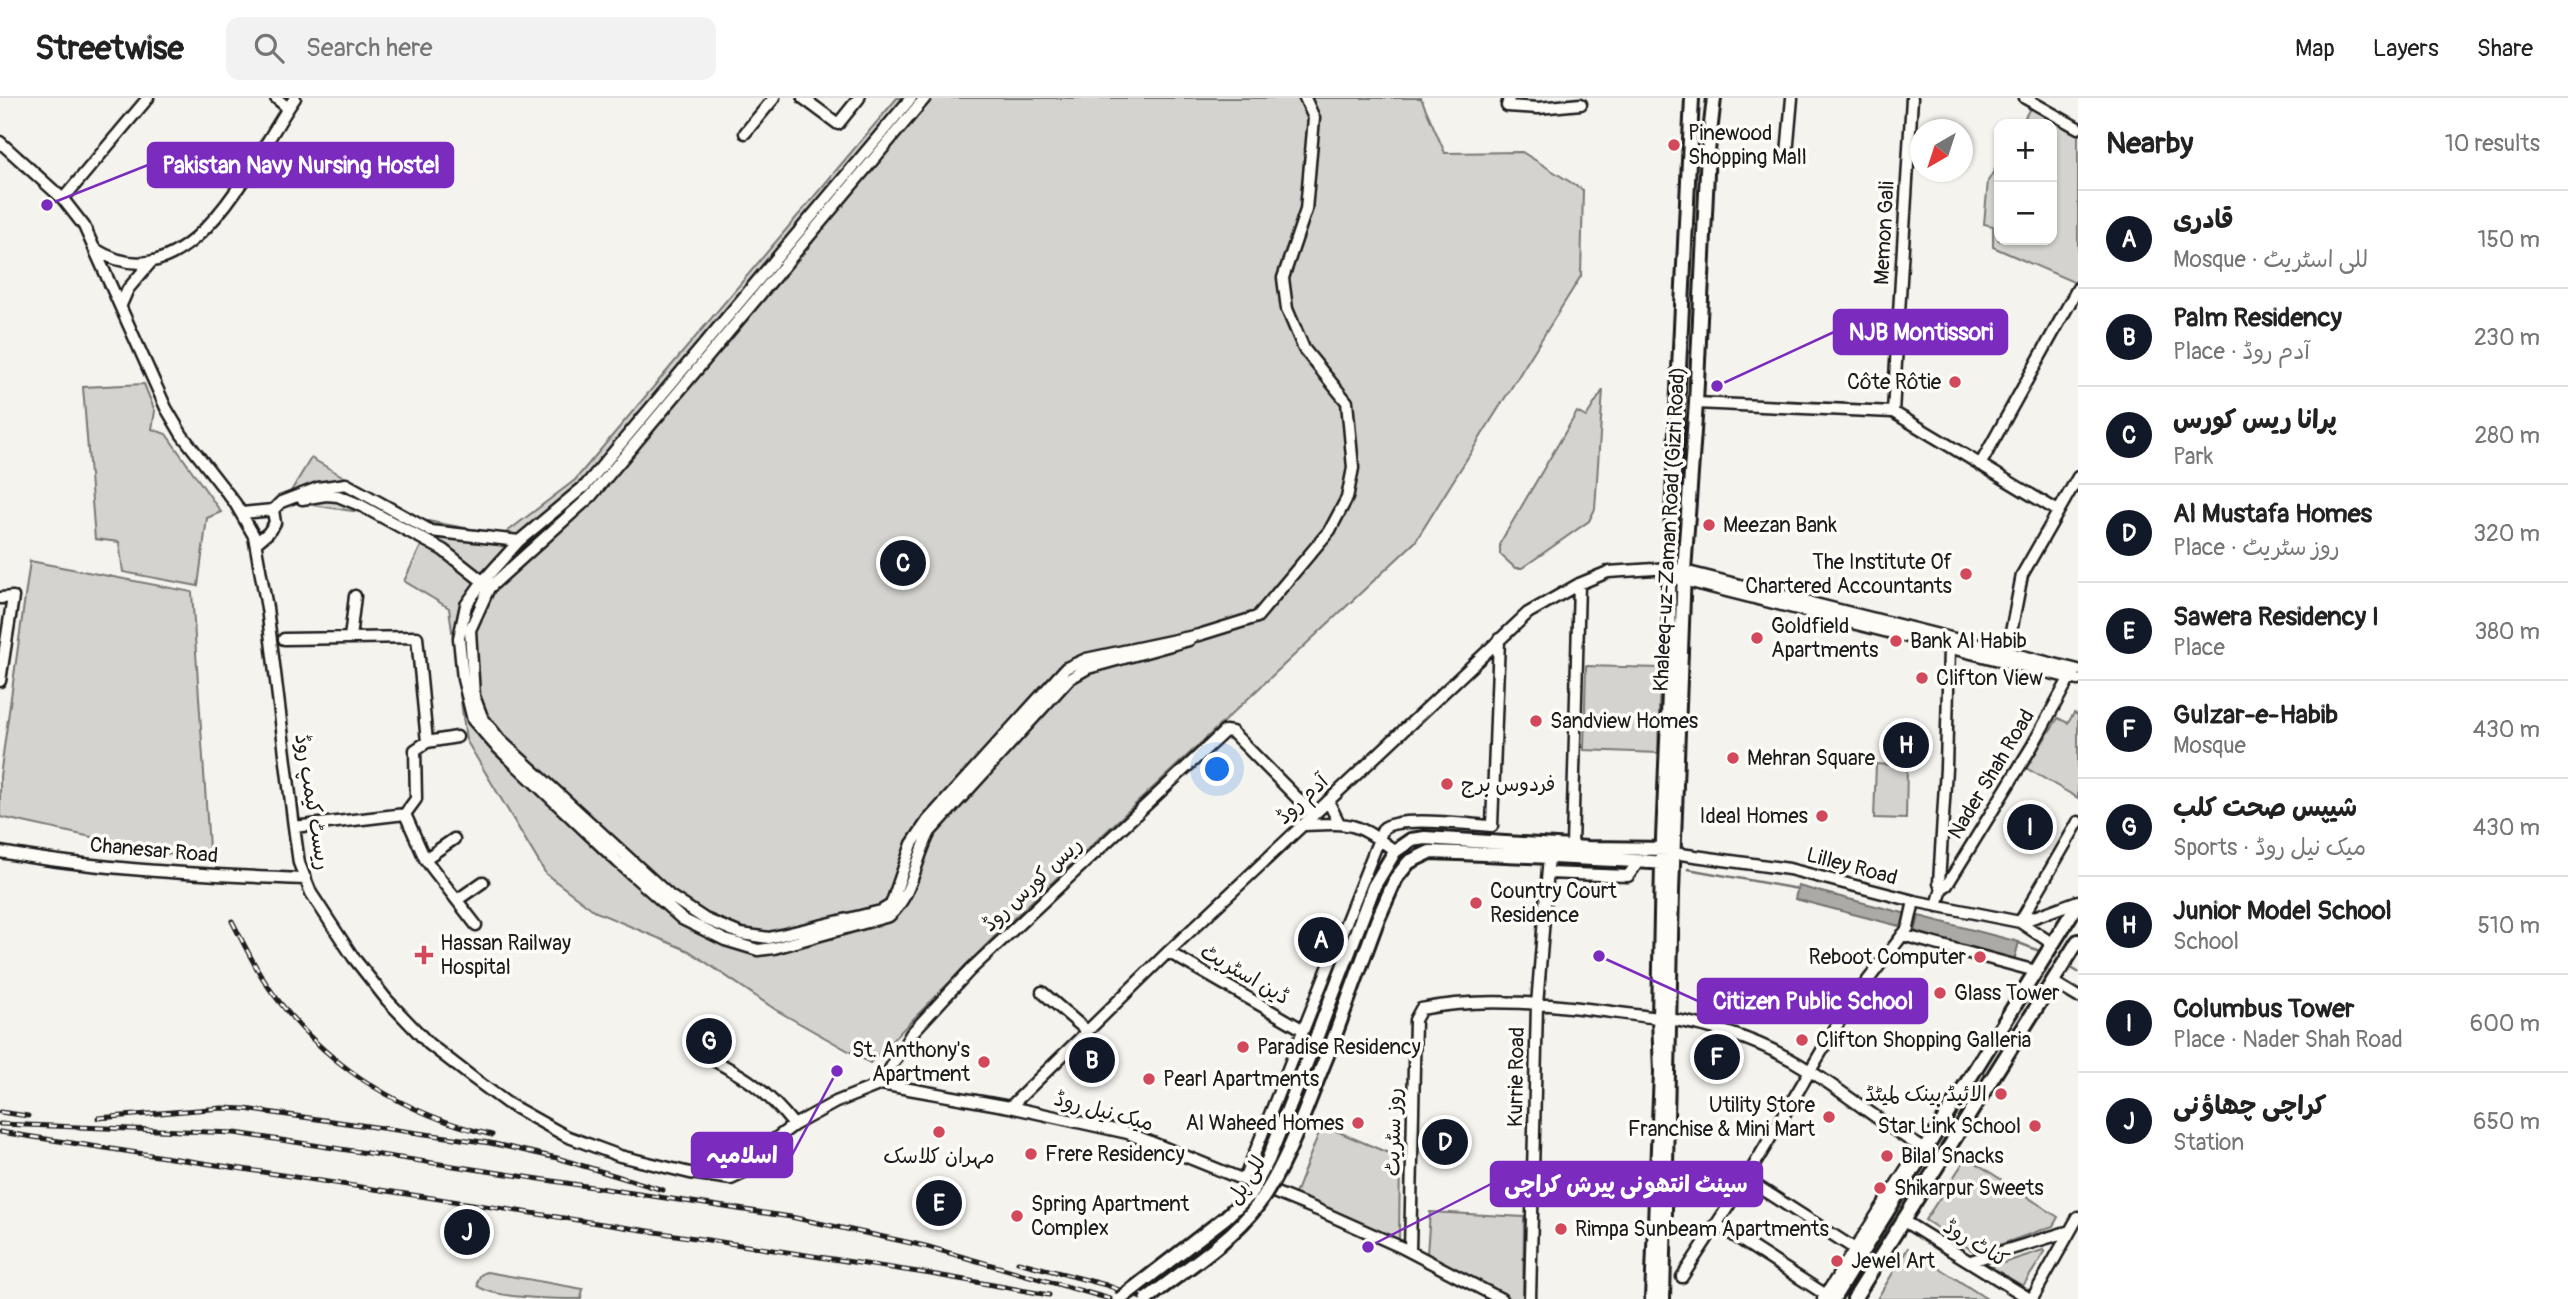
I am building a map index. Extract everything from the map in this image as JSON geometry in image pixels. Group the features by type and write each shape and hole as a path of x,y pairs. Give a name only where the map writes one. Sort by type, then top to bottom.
{"main road":[{"name":"Khaleeq-uz-Zaman Road (Gizri Road)","path":"1669,855 1665,831 1670,668 1669,573 1692,98"},
{"name":"Khaleeq-uz-Zaman Road (Gizri Road)","path":"1663,1299 1664,1018 1669,855 1708,151 1714,98"},
{"path":"1684,280 1703,279"},
{"path":"1395,851 1411,840 1424,838 1572,846 1637,855 1665,831"},
{"name":"للی پل","path":"1120,1299 1226,1217 1250,1194 1268,1160 1374,886 1395,851"},
{"name":"Lilley Road","path":"1409,862 1430,852 1549,856 1669,855"},
{"name":"للی پل","path":"1147,1299 1227,1235 1256,1206 1286,1153 1331,1046 1385,900 1396,878 1409,862"},
{"path":"1827,1298 2078,902"},
{"path":"1854,1299 2078,941"},
{"name":"Khaleeq-uz-Zaman Road (Gizri Road)","path":"1652,1299 1665,1067"},
{"path":"1863,1299 1879,1258"}],"street":[{"path":"64,199 148,98"},
{"path":"276,98 288,108"},
{"path":"95,249 118,261 151,262 190,242 237,191 295,98"},
{"path":"745,133 774,98"},
{"path":"803,98 838,124 859,98"},
{"path":"911,98 586,485 519,541 486,584 470,630 474,696 482,717 500,740 670,896 705,919 741,934 769,938 881,911 891,905 912,844 928,820 1066,668 1086,659 1199,635 1257,617 1330,530 1347,498 1353,468 1347,402 1304,349 1287,309 1283,278 1306,210 1314,118 1305,98"},
{"path":"486,584 590,496 925,98"},
{"path":"1787,154 1792,98"},
{"name":"Memon Gali","path":"1893,412 1912,98"},
{"path":"2025,98 2078,128"},
{"path":"1508,102 1538,108 1581,104"},
{"name":"ریسٹ کیمپ روڈ","path":"0,142 64,199 84,226 166,408 182,435 242,513 256,542 267,608 299,863 311,894 353,957 387,1000 429,1044 507,1103 566,1136 620,1156 690,1173 731,1179 742,1174 756,1153 794,1125"},
{"path":"121,305 128,289 151,262"},
{"path":"1980,465 2078,289"},
{"path":"1696,403 1893,412 2059,511"},
{"path":"2007,653 2022,575 2078,477"},
{"path":"277,506 318,488 346,484 432,531 519,541"},
{"path":"242,513 326,495 338,496 443,550 486,584"},
{"path":"256,542 268,533 275,523 277,506"},
{"name":"آدم روڈ","path":"1010,1107 1168,952 1528,613 1579,583 1608,572 1649,571 1684,576"},
{"path":"1684,576 1787,607 2074,677"},
{"path":"1684,576 2007,653 2074,677"},
{"path":"1572,846 1579,583"},
{"path":"350,638 355,596"},
{"path":"0,598 13,597 0,681"},
{"path":"284,639 417,637 428,742"},
{"path":"1244,1180 1383,828 1394,822 1492,826 1499,639"},
{"path":"1937,906 1942,888 1939,883 1947,768 1949,648"},
{"name":"Nader Shah Road","path":"1942,888 1954,874 2074,677"},
{"name":"ریس کورس روڈ","path":"881,1084 911,1034 970,970 1171,780 1228,730 1313,814"},
{"path":"294,827 405,814 416,799 415,750 428,742 457,737"},
{"path":"1328,801 1339,823"},
{"path":"405,814 425,859 477,925"},
{"path":"2020,922 2078,822"},
{"path":"1302,825 1339,823 1365,829 1395,851"},
{"path":"425,859 454,839"},
{"name":"Chanesar Road","path":"0,852 39,859 203,875 306,880"},
{"path":"1548,873 1628,876 1637,855"},
{"name":"Lilley Road","path":"1669,855 1789,869 1914,901 2020,922 2053,944"},
{"name":"Kurrie Road","path":"1530,1299 1537,1005 1549,856"},
{"path":"457,900 483,882"},
{"path":"1682,1277 1746,1179 1849,1005 1908,928 1914,901"},
{"path":"2020,922 2078,902"},
{"path":"1902,935 2036,971"},
{"name":"ڈین اسٹریٹ","path":"1168,952 1302,1029"},
{"path":"2053,982 2078,997"},
{"path":"1042,992 1087,1031"},
{"name":"روز سٹریٹ","path":"1410,1251 1417,1015 1422,1009 1443,1004 1537,1005"},
{"path":"1537,1005 1664,1018 1705,1025 1757,1042 1810,1070 1923,1149 1855,1249 1827,1298 1716,1224"},
{"path":"702,1054 742,1075 772,1097 794,1125 860,1091 881,1084"},
{"name":"میک نیل روڈ","path":"881,1084 1010,1107 1128,1133 1410,1251 1501,1299"},
{"path":"1746,1179 1855,1249"},
{"path":"2031,1299 2078,1217"},
{"name":"کناٹ روڈ","path":"1902,1220 2031,1299"},
{"path":"1971,1261 2070,1231"}],"shaded area":[{"path":"897,98 1421,98 1445,153 1522,152 1583,190 1581,276 1415,542 997,934 870,1063 776,1010 689,951 596,912 546,874 466,740 449,608 404,581 422,544 366,513 285,501 311,458 417,519 503,535 575,480"},
{"path":"2033,103 2078,128 2078,284 1993,247 1993,226 1984,224 1988,181 1994,171 1994,245 2057,245 2057,119 2024,119"},
{"path":"144,384 155,411 152,429 166,434 221,512 207,518 198,586 123,572 119,542 95,539 83,387"},
{"path":"1603,390 1595,509 1589,521 1522,568 1515,568 1500,554 1500,543 1577,412 1586,417"},
{"path":"30,561 192,592 210,863 0,817 0,776"},
{"path":"1586,666 1660,668 1658,753 1584,750"},
{"path":"2074,713 2078,715 2078,798 2026,768 2058,718 2068,723"},
{"path":"1876,764 1907,766 1906,819 1874,818"},
{"path":"1798,886 1907,914 1903,927 1795,899"},
{"path":"1919,916 2019,942 2014,961 1914,937"},
{"path":"1322,1125 1400,1158 1399,1240 1295,1194"},
{"path":"1967,1157 2058,1217 2053,1226 1976,1253 1925,1220"},
{"path":"1430,1212 1524,1217 1523,1299 1511,1299 1427,1254"},
{"path":"1908,1248 1987,1299 1877,1299"},
{"path":"2043,1250 2045,1252 2023,1286 1991,1267"},
{"path":"487,1272 583,1289 581,1299 497,1294 478,1286 481,1275"}],"waterway":[{"path":"1688,869 1798,889"},
{"path":"2019,943 2042,952"},
{"path":"2066,965 2078,972"}],"railway":[{"path":"232,921 271,991 322,1048 373,1086 401,1102 430,1115 492,1135"},
{"path":"98,1118 222,1108 245,1109 490,1143 557,1158 663,1190"},
{"path":"0,1112 28,1116"},
{"path":"0,1124 235,1133 791,1217 925,1246 1110,1299"},
{"path":"0,1132 931,1274 1049,1295"},
{"path":"1018,1262 1106,1285 1144,1299"}],"place":[{"name":"Pinewood Shopping Mall","path":"1674,145"},
{"name":"Pakistan Navy Nursing Hostel","path":"47,205"},
{"name":"Côte Rôtie","path":"1955,382"},
{"name":"NJB Montissori","path":"1717,386"},
{"name":"Meezan Bank","path":"1709,525"},
{"name":"پرانا ریس کورس","path":"903,563"},
{"name":"The Institute Of Chartered Accountants","path":"1966,574"},
{"name":"Goldfield Apartments","path":"1757,638"},
{"name":"Bank Al Habib","path":"1896,641"},
{"name":"Clifton View","path":"1922,678"},
{"name":"Sandview Homes","path":"1536,721"},
{"name":"Junior Model School","path":"1906,745"},
{"name":"Mehran Square","path":"1733,758"},
{"name":"فردوس برج","path":"1447,784"},
{"name":"Ideal Homes","path":"1822,816"},
{"name":"Columbus Tower","path":"2030,827"},
{"name":"Country Court Residence","path":"1476,903"},
{"name":"قادری","path":"1321,940"},
{"name":"Hassan Railway Hospital","path":"424,955"},
{"name":"Citizen Public School","path":"1599,956"},
{"name":"Reboot Computer","path":"1980,957"},
{"name":"Glass Tower","path":"1940,993"},
{"name":"Clifton Shopping Galleria","path":"1802,1040"},
{"name":"شیپس صحت کلب","path":"709,1041"},
{"name":"Paradise Residency","path":"1243,1047"},
{"name":"Gulzar-e-Habib","path":"1717,1057"},
{"name":"Palm Residency","path":"1092,1060"},
{"name":"St. Anthony's Apartment","path":"984,1062"},
{"name":"اسلامیہ","path":"837,1071"},
{"name":"Pearl Apartments","path":"1149,1079"},
{"name":"الائیڈ بینک لمیٹڈ","path":"2001,1094"},
{"name":"Utility Store Franchise & Mini Mart","path":"1829,1117"},
{"name":"Al Waheed Homes","path":"1358,1123"},
{"name":"Star Link School","path":"2035,1126"},
{"name":"مہران کلاسک","path":"939,1132"},
{"name":"Al Mustafa Homes","path":"1445,1142"},
{"name":"Frere Residency","path":"1031,1154"},
{"name":"Bilal Snacks","path":"1887,1156"},
{"name":"Shikarpur Sweets","path":"1880,1188"},
{"name":"Sawera Residency I","path":"939,1203"},
{"name":"Spring Apartment Complex","path":"1017,1216"},
{"name":"Rimpa Sunbeam Apartments","path":"1561,1229"},
{"name":"کراچی چھاؤنی","path":"467,1232"},
{"name":"سینٹ انتھونی پیرش کراچی","path":"1368,1247"},
{"name":"Jewel Art","path":"1837,1261"}]}
